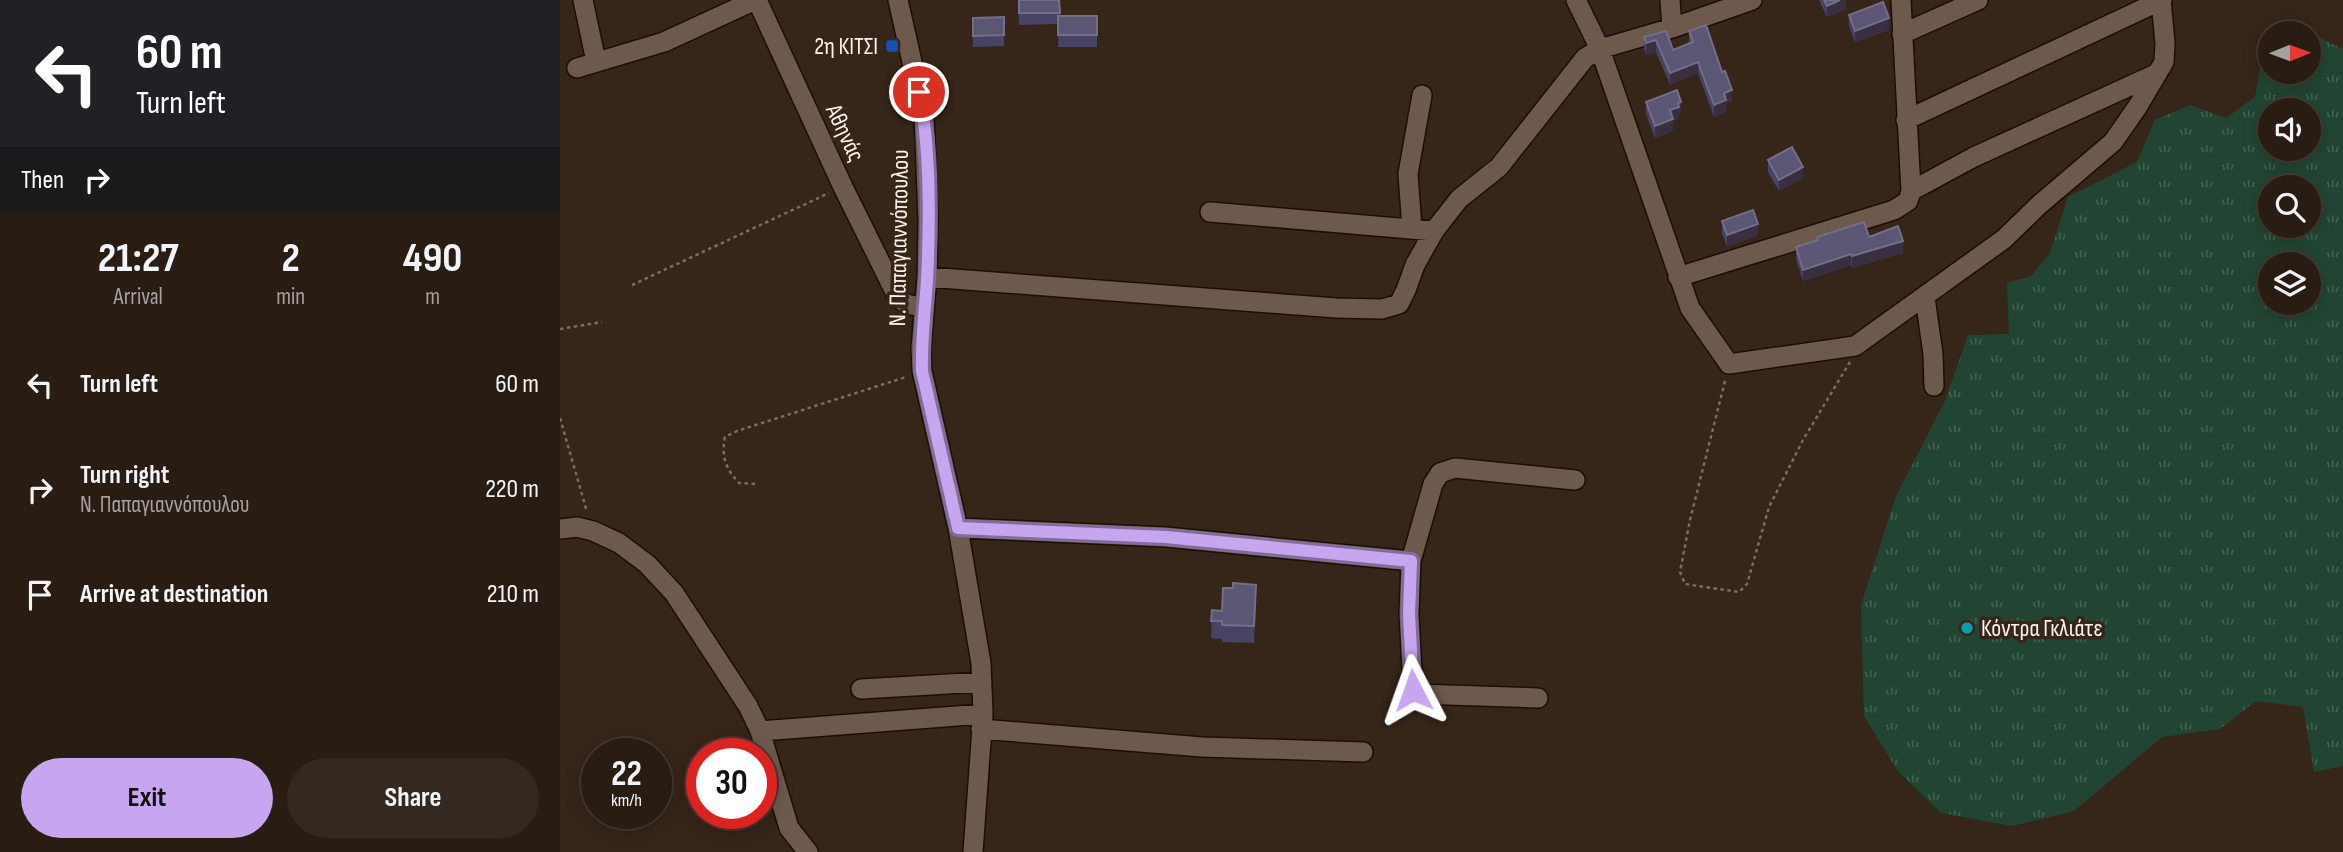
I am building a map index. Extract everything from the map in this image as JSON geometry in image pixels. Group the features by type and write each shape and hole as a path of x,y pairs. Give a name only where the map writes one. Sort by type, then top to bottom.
{"street":[{"path":"583,0 594,52"},
{"path":"578,68 664,42 756,0"},
{"name":"Αθηνάς","path":"756,0 897,296 911,306 924,306"},
{"name":"Ν. Παπαγιαννόπουλου","path":"898,0 924,115 927,277 921,348 922,371 958,528 976,625 982,682 982,722 973,852"},
{"path":"1576,0 1600,49 1690,308 1729,364 1855,346 2004,239 2039,205 2113,142 2164,62 2161,0 1906,120"},
{"path":"1670,0 1672,28"},
{"path":"927,277 1336,308 1382,309 1399,304 1415,265 1434,231 1459,199 1499,167 1585,58 1600,49 1672,28 1752,0"},
{"path":"1678,277 1894,210 1908,201 1911,191 1900,0"},
{"path":"1902,34 1978,0"},
{"path":"1911,191 1974,157 2156,74"},
{"path":"1412,229 1408,174 1422,94"},
{"path":"1210,212 1434,231"},
{"path":"1925,298 1933,355 1934,386"},
{"path":"1538,698 1417,694 1412,685 1409,614 1411,561 1433,484 1440,473 1455,468 1575,480"},
{"path":"560,529 577,527 619,543 647,564 674,593 748,705 760,731 789,828 808,852"},
{"path":"958,528 1166,537 1411,561"},
{"path":"861,689 982,682"},
{"path":"760,731 982,722 1202,747 1363,752"}],"path":[{"path":"632,285 843,187"},
{"path":"560,329 602,322"},
{"path":"1729,364 1690,520 1680,572 1685,584 1739,592 1748,584 1769,508 1803,440 1851,361 1855,346"},
{"path":"755,484 739,483 728,471 722,451 724,437 922,371"},
{"path":"560,418 593,531"}],"green space":[{"path":"2321,38 2343,49 2343,766 2314,772 2303,707 2256,701 2220,729 2162,737 2074,811 2012,826 1941,813 1897,770 1864,716 1861,605 1896,496 1945,401 1968,335 2009,334 2007,283 2031,276 2050,253 2068,197 2137,162 2155,120 2190,105 2226,118 2255,97 2258,79 2258,84 2321,84"}],"building":[{"path":"1019,0 1059,0 1060,13 1019,13"},
{"path":"1824,0 1840,0 1827,6"},
{"path":"1883,2 1889,18 1855,31 1849,15"},
{"path":"1058,16 1097,16 1097,35 1058,35"},
{"path":"1004,17 1004,35 973,36 973,18"},
{"path":"1706,25 1722,72 1725,71 1732,90 1724,93 1726,100 1714,105 1698,62 1670,73 1656,40 1646,43 1644,37 1666,31 1673,50 1693,42 1689,31"},
{"path":"1677,90 1681,102 1678,103 1679,107 1670,110 1673,119 1655,126 1646,102"},
{"path":"1792,147 1803,167 1779,180 1768,160"},
{"path":"1753,210 1758,224 1727,235 1722,221"},
{"path":"1864,222 1869,237 1898,226 1903,241 1803,270 1796,247 1818,240 1817,237"},
{"path":"1233,583 1256,585 1254,626 1222,625 1222,621 1211,621 1212,610 1222,611 1223,588 1233,588"}],"place":[{"name":"2η ΚΙΤΣΙ","path":"892,46"},
{"name":"Κόντρα Γκλιάτε","path":"1967,628"}],"route":[{"path":"919,92 924,115 928,220 922,371 958,528 1166,537 1411,561 1409,614 1413,690"}]}
